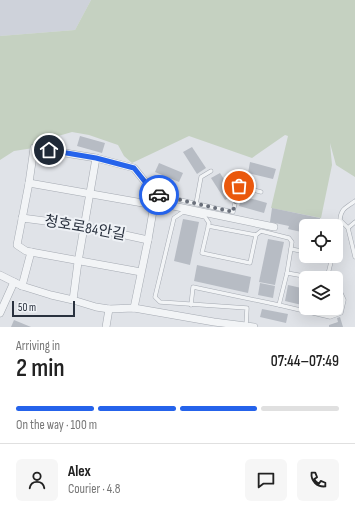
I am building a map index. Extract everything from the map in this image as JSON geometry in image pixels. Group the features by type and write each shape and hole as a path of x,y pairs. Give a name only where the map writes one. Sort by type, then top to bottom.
{"street":[{"name":"청호로84안길","path":"141,272 78,262 26,251 17,245 34,148 96,158 134,168 154,193 154,200"},
{"path":"73,300 96,158"},
{"path":"29,183 90,193 154,200 274,227"},
{"path":"134,308 148,240 154,200"},
{"name":"청호로84안길","path":"22,218 84,226 148,240"},
{"path":"22,286 31,252"},
{"path":"0,275 22,286 96,307 109,309 134,308 248,327"},
{"path":"0,313 14,282"},
{"path":"106,327 109,309"}],"lane":[{"path":"196,204 201,177 211,170"},
{"path":"154,200 196,204 233,212 239,186 261,192"},
{"path":"355,201 340,213 340,220 348,228 355,257"},
{"path":"248,327 247,308 160,302 155,297 174,218 183,212 205,217 209,222 202,253 250,263 256,235 261,231 289,238 292,242 291,249 279,305"},
{"path":"348,228 355,222"},
{"path":"208,226 256,235"},
{"path":"291,249 299,251"},
{"path":"287,272 299,275"},
{"path":"191,305 192,287 299,310"},
{"path":"322,315 330,317 336,315"}],"shaded area":[{"path":"0,0 91,0 75,30 0,36"}],"green space":[{"path":"91,0 355,0 355,177 336,165 330,143 332,165 321,218 271,208 288,136 285,135 252,158 189,136 132,163 124,156 118,145 89,135 72,132 48,139 42,143 40,147 14,151 0,160 0,36 75,30"}],"building":[{"path":"80,136 105,143 102,153 77,146"},
{"path":"192,147 206,168 197,174 183,152"},
{"path":"250,162 276,169 273,179 248,173"},
{"path":"159,163 183,173 179,182 155,172"},
{"path":"220,173 234,195 225,200 211,178"},
{"path":"242,196 267,203 264,213 239,206"},
{"path":"272,208 320,218 299,219 299,231 288,229 289,226 270,222"},
{"path":"183,219 199,222 190,265 174,261"},
{"path":"268,239 284,242 275,285 259,282"},
{"path":"197,265 251,277 248,293 194,281"},
{"path":"260,283 275,286 273,298 258,295"},
{"path":"288,285 299,287 299,304 285,301"},
{"path":"262,309 288,314 286,323 260,317"},
{"path":"340,317 343,327 329,327 329,325 338,322 337,318"},
{"path":"14,320 31,327 11,327"}],"way so far":[{"path":"159,195 233,212 239,186"}],"route":[{"path":"49,150 96,158 134,168 154,194 159,195"}]}
